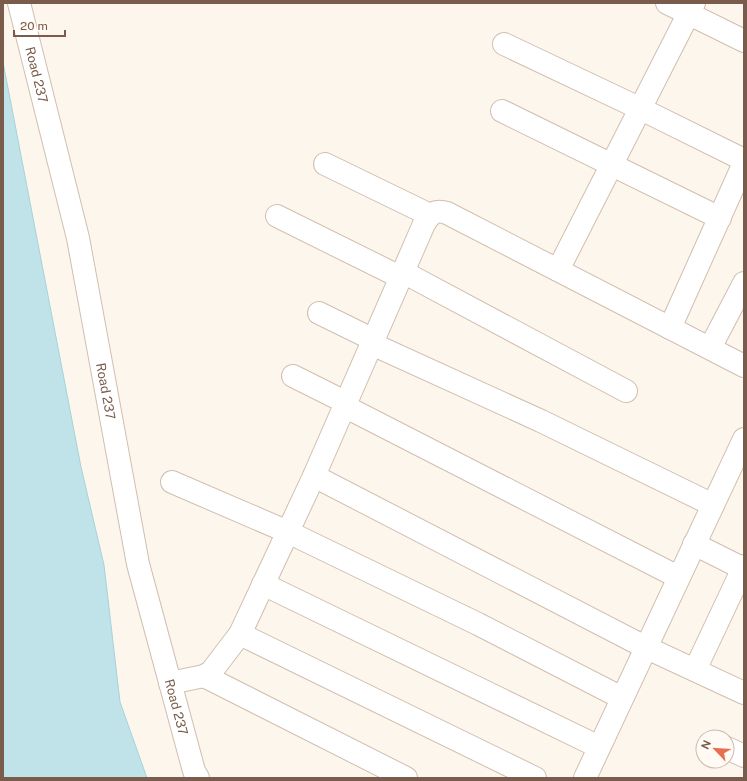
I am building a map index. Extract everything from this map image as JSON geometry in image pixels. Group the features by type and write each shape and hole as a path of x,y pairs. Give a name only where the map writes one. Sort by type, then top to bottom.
{"street":[{"name":"Road 237","path":"19,3 78,238 138,564 194,772 198,778"},
{"path":"667,3 691,8 744,41"},
{"path":"558,270 691,8"},
{"path":"504,44 639,108 744,162 670,328"},
{"path":"502,111 720,218"},
{"path":"325,164 430,215"},
{"path":"170,683 204,676 211,672 240,634 314,476 344,404 373,342 424,224 430,215 439,210 744,366"},
{"path":"277,216 402,274 626,391"},
{"path":"710,348 744,284"},
{"path":"319,313 373,342 541,421 713,505"},
{"path":"293,376 344,404 678,577"},
{"path":"585,778 645,647 744,439"},
{"path":"314,476 645,647 744,693"},
{"path":"172,482 288,532 478,624 622,698"},
{"path":"694,544 744,568 695,670"},
{"path":"263,584 599,747"},
{"path":"240,634 535,778"},
{"path":"204,676 406,778"}],"water":[{"path":"3,62 81,467 104,565 120,702 147,778 3,778"}]}
